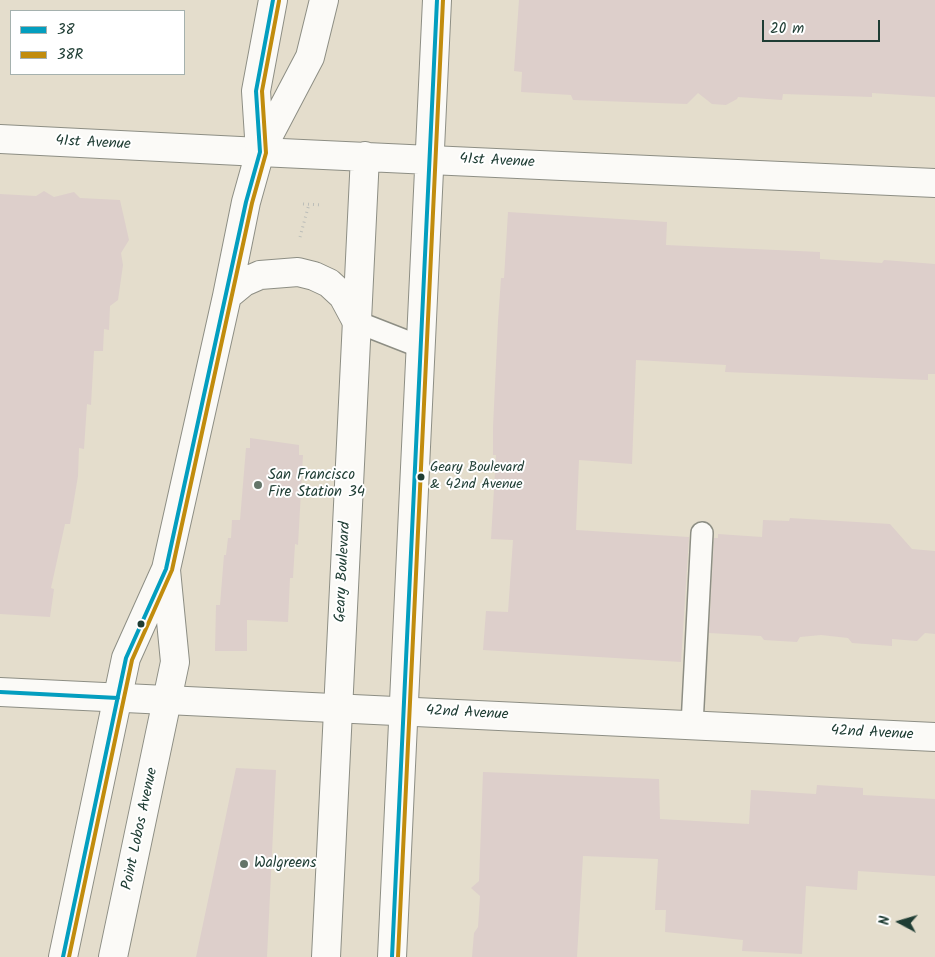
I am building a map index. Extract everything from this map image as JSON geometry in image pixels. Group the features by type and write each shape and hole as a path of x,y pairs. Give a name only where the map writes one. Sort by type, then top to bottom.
{"street":[{"path":"260,152 256,92 273,0"},
{"path":"63,957 126,658 166,569 246,202 260,152 310,57 324,0"},
{"path":"392,957 437,0"},
{"name":"41st Avenue","path":"0,140 935,183"},
{"name":"Geary Boulevard","path":"326,957 365,156"},
{"path":"227,296 244,282 260,274 298,272 314,276 329,283 343,296 357,322"},
{"path":"166,569 175,662 168,700"},
{"name":"42nd Avenue","path":"0,692 935,737"},
{"name":"Point Lobos Avenue","path":"113,957 168,700"}],"lane":[{"path":"357,322 421,347"},
{"path":"692,725 702,533"}],"path":[{"path":"303,204 322,205"},
{"path":"298,245 309,204"}],"building":[{"path":"519,0 935,0 935,97 872,93 872,97 783,94 782,100 738,97 726,105 712,104 698,93 687,104 573,100 571,95 521,92 522,72 514,71"},
{"path":"44,191 54,197 74,192 80,198 120,200 129,240 121,253 123,265 118,300 110,306 109,330 104,329 103,351 94,351 91,405 87,404 84,449 79,448 78,476 70,524 65,524 51,588 54,589 50,617 0,614 0,194 36,196"},
{"path":"508,212 667,222 666,245 820,252 820,259 882,263 884,260 935,264 935,374 928,374 928,380 725,372 726,365 636,360 632,464 579,460 576,530 689,537 681,662 483,650 486,611 508,612 513,540 491,539 496,455 493,455 493,427 498,321 501,278 504,278"},
{"path":"250,438 299,445 299,455 303,455 298,545 295,544 293,578 290,578 288,622 247,620 247,651 215,651 216,605 220,605 224,555 226,555 228,538 231,538 232,520 240,520 246,448 250,448"},
{"path":"790,518 890,524 912,549 935,551 935,634 925,633 917,641 892,639 892,646 852,643 848,638 821,635 800,637 797,642 764,640 761,636 709,633 714,538 718,538 718,534 762,537 763,520 789,521"},
{"name":"Walgreens","path":"236,768 276,770 267,957 196,957"},
{"path":"483,772 659,779 660,819 749,824 751,790 816,794 817,785 863,788 863,795 935,799 935,876 858,871 857,890 806,886 802,954 742,951 743,940 665,932 666,910 655,910 658,859 583,856 577,957 472,957 474,933 478,927 480,896 471,888 479,881"}],"transit line":[{"name":"38","path":"63,957 126,658 166,569 246,202 260,152 256,91 273,0"},
{"name":"38","path":"392,957 437,0"},
{"name":"38R","path":"398,957 443,0"},
{"name":"38R","path":"69,957 132,660 172,570 252,203 266,153 262,91 279,1"},
{"name":"38","path":"0,692 118,698"}],"place":[{"name":"Geary Boulevard & 42nd Avenue","path":"421,477"},
{"name":"San Francisco Fire Station 34","path":"258,485"},
{"name":"Walgreens","path":"244,864"}]}
